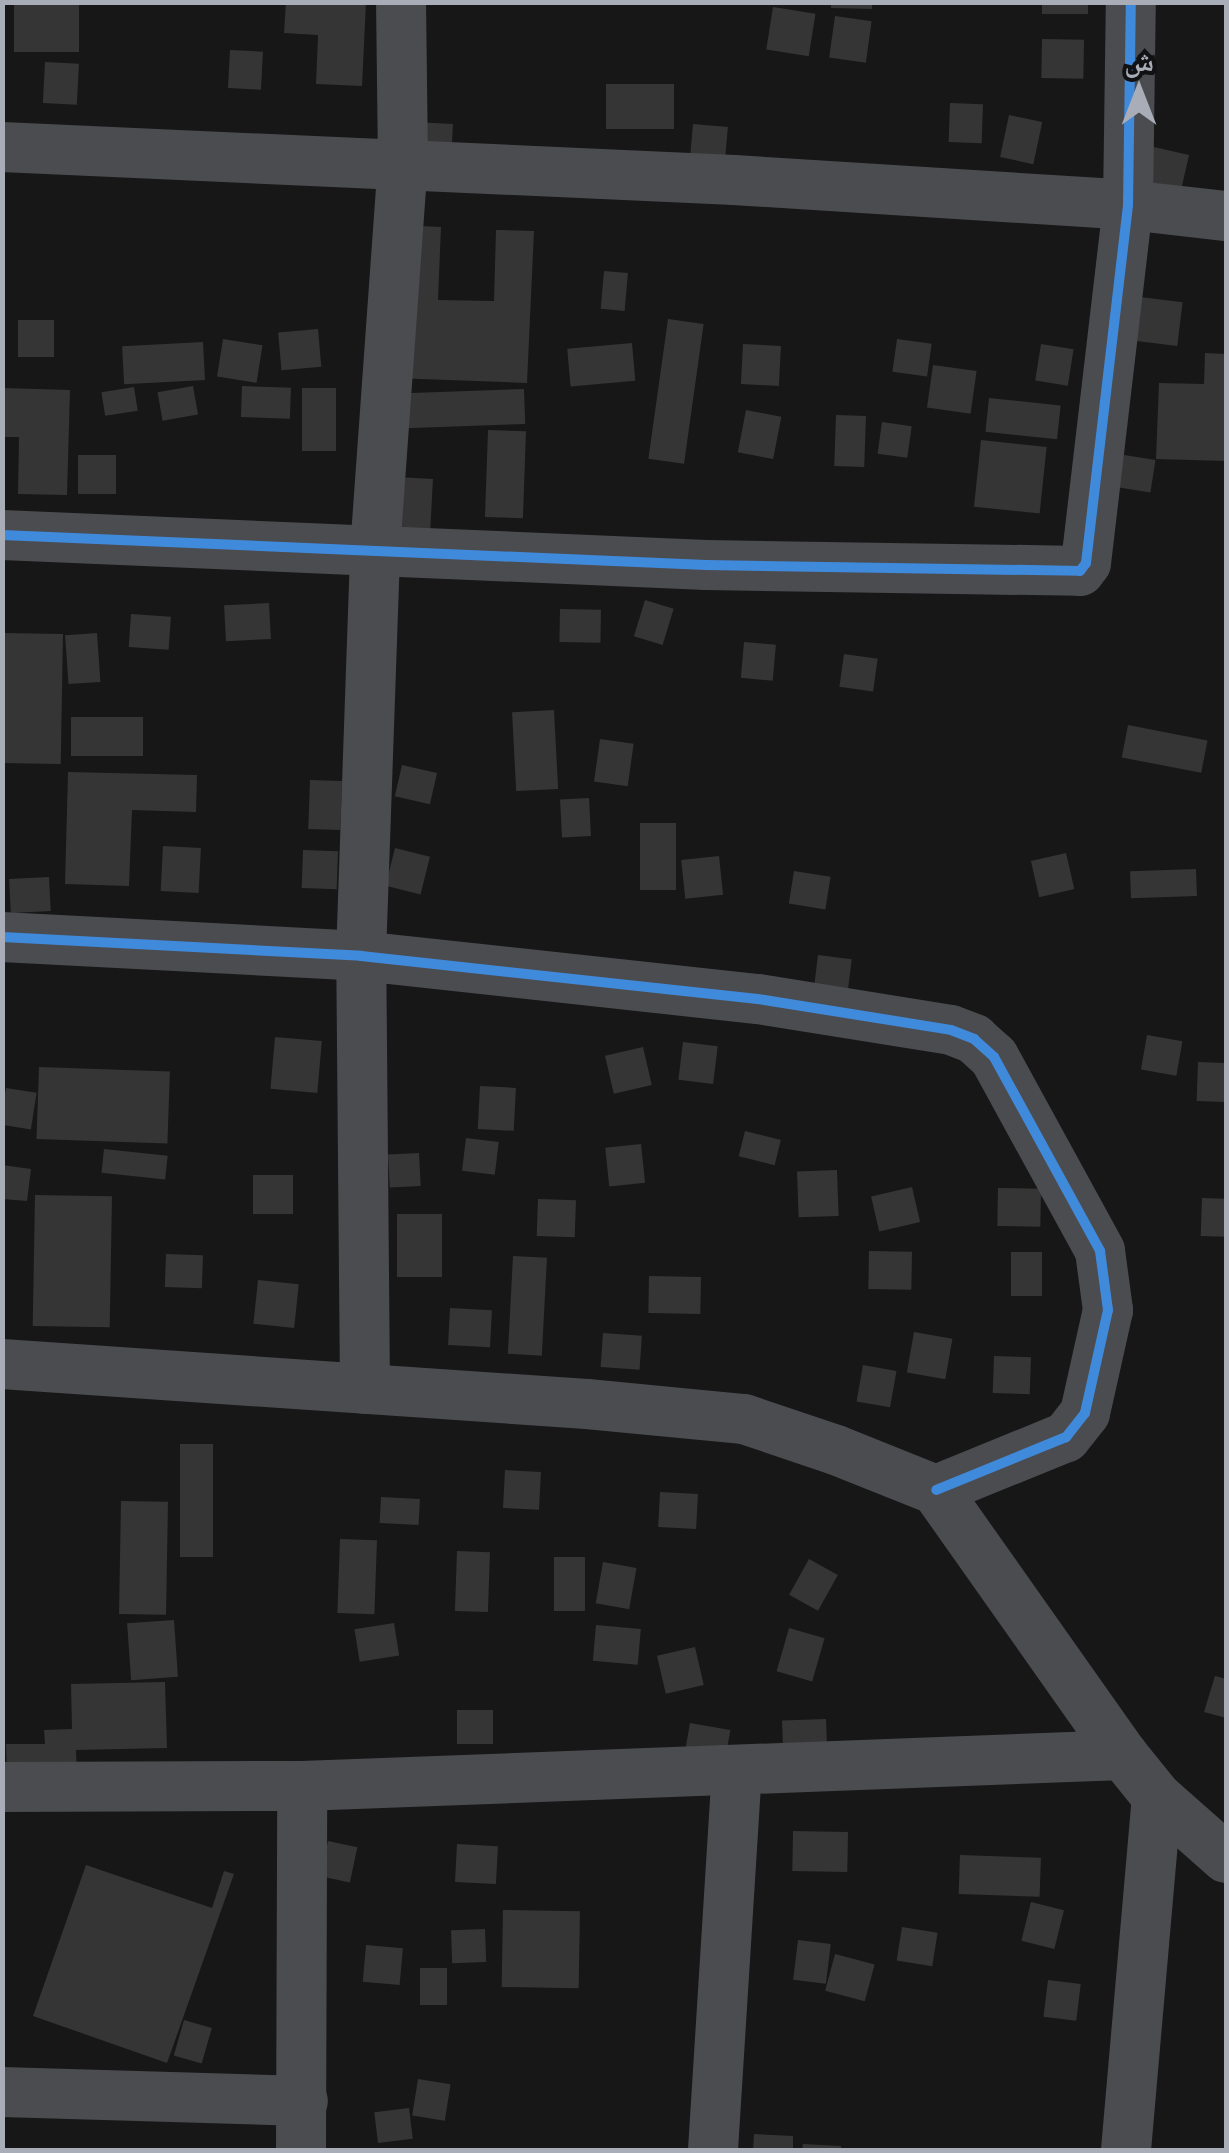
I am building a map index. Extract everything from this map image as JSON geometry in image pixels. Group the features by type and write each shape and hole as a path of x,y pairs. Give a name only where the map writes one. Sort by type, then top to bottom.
{"street":[{"path":"364,1389 361,956 375,551 402,163 401,2"},
{"path":"2,535 706,565 1080,571 1086,564 1128,205 1131,2"},
{"path":"2,148 402,163 1128,205 1226,216"},
{"path":"2,937 361,956 796,1005 951,1030 974,1039 994,1057 1100,1251 1108,1310 1084,1413 1066,1436 936,1490"},
{"path":"2,1364 744,1419 936,1490 1122,1755 1157,1797 1226,1858"},
{"path":"2,1787 302,1786 1122,1755"},
{"path":"713,2150 737,1772"},
{"path":"301,2150 302,1786"},
{"path":"1126,2150 1157,1797"},
{"path":"2,2092 303,2100"}],"building":[{"path":"14,2 79,2 79,52 14,52"},
{"path":"286,2 366,2 362,86 316,84 318,35 284,33"},
{"path":"831,2 872,2 872,9 831,8"},
{"path":"1042,2 1088,2 1088,14 1042,14"},
{"path":"773,7 815,14 809,56 766,49"},
{"path":"835,16 872,21 866,63 829,58"},
{"path":"1042,39 1084,40 1083,79 1041,78"},
{"path":"230,50 263,52 261,90 228,88"},
{"path":"45,62 79,64 77,105 43,103"},
{"path":"606,84 674,84 674,129 606,129"},
{"path":"950,103 983,104 982,143 949,142"},
{"path":"1009,115 1042,122 1033,164 1000,157"},
{"path":"414,122 453,124 451,158 412,156"},
{"path":"693,124 728,127 725,164 690,161"},
{"path":"1154,147 1189,155 1179,197 1144,189"},
{"path":"399,225 441,227 438,300 494,301 496,230 534,231 527,383 393,378"},
{"path":"604,271 628,273 625,311 601,309"},
{"path":"1132,296 1183,302 1177,346 1127,340"},
{"path":"668,319 704,324 684,464 648,459"},
{"path":"18,320 54,320 54,357 18,357"},
{"path":"318,329 321,367 281,370 278,332"},
{"path":"223,339 263,345 257,383 217,377"},
{"path":"897,339 932,344 927,377 892,372"},
{"path":"203,342 205,380 124,384 122,346"},
{"path":"632,343 635,381 571,387 567,349"},
{"path":"743,344 781,346 779,386 741,384"},
{"path":"1041,344 1074,349 1068,386 1035,381"},
{"path":"1205,353 1226,354 1226,461 1156,459 1159,383 1204,384"},
{"path":"933,365 977,371 971,414 927,408"},
{"path":"193,386 198,415 163,421 158,392"},
{"path":"242,386 291,388 290,419 241,417"},
{"path":"134,387 138,411 105,416 101,392"},
{"path":"2,388 70,390 67,495 18,494 19,437 2,437"},
{"path":"302,388 336,388 336,451 302,451"},
{"path":"524,389 525,424 398,428 397,393"},
{"path":"989,398 1061,406 1057,439 985,432"},
{"path":"746,410 781,417 773,459 738,452"},
{"path":"836,415 866,416 864,467 834,466"},
{"path":"882,422 912,426 907,458 878,454"},
{"path":"488,430 526,431 523,518 485,517"},
{"path":"981,440 1047,447 1040,514 974,507"},
{"path":"1118,454 1156,460 1150,493 1113,487"},
{"path":"78,455 116,455 116,494 78,494"},
{"path":"396,477 433,479 430,539 393,537"},
{"path":"645,600 674,609 663,645 634,636"},
{"path":"269,603 271,639 226,641 224,605"},
{"path":"560,609 601,610 600,643 559,642"},
{"path":"131,614 171,617 169,650 129,647"},
{"path":"2,633 63,634 61,764 2,763"},
{"path":"97,633 100,682 68,684 65,635"},
{"path":"744,642 776,645 773,681 741,678"},
{"path":"844,654 878,659 873,691 839,687"},
{"path":"554,710 558,789 516,791 512,712"},
{"path":"71,717 143,717 143,756 71,756"},
{"path":"1128,725 1208,740 1201,773 1122,757"},
{"path":"600,739 634,744 628,786 594,782"},
{"path":"402,765 437,773 430,804 395,796"},
{"path":"68,772 197,775 196,812 132,810 129,886 65,884"},
{"path":"310,780 342,781 340,830 308,829"},
{"path":"589,798 591,836 562,837 560,800"},
{"path":"640,823 676,823 676,890 640,890"},
{"path":"163,846 201,848 199,893 161,891"},
{"path":"395,848 430,857 420,895 386,886"},
{"path":"303,850 338,851 337,889 302,888"},
{"path":"1066,853 1074,889 1039,897 1031,861"},
{"path":"719,856 723,895 685,899 681,860"},
{"path":"1196,869 1197,896 1131,898 1130,871"},
{"path":"794,871 831,877 825,909 789,904"},
{"path":"49,877 51,911 11,913 9,879"},
{"path":"818,955 852,959 847,996 813,992"},
{"path":"1147,1035 1182,1041 1176,1076 1141,1069"},
{"path":"275,1037 322,1041 317,1093 270,1089"},
{"path":"683,1042 718,1046 713,1084 678,1080"},
{"path":"643,1047 652,1085 614,1094 605,1056"},
{"path":"1198,1062 1226,1063 1225,1102 1197,1101"},
{"path":"39,1067 170,1072 167,1144 36,1139"},
{"path":"480,1086 516,1088 514,1131 478,1129"},
{"path":"6,1088 37,1093 31,1129 2,1125"},
{"path":"745,1131 781,1140 775,1165 739,1156"},
{"path":"466,1138 499,1142 495,1175 462,1171"},
{"path":"641,1144 645,1183 609,1187 605,1148"},
{"path":"104,1149 168,1156 165,1180 101,1173"},
{"path":"419,1153 421,1186 390,1188 388,1155"},
{"path":"2,1165 31,1169 27,1201 2,1199"},
{"path":"837,1170 839,1216 799,1217 797,1171"},
{"path":"253,1175 293,1175 293,1214 253,1214"},
{"path":"912,1187 920,1222 879,1232 871,1196"},
{"path":"998,1188 1041,1189 1040,1227 997,1226"},
{"path":"35,1195 112,1196 110,1327 33,1326"},
{"path":"1202,1198 1226,1199 1225,1237 1201,1236"},
{"path":"538,1199 576,1200 575,1237 537,1236"},
{"path":"397,1214 442,1214 442,1277 397,1277"},
{"path":"869,1251 912,1252 911,1290 868,1289"},
{"path":"1011,1252 1042,1252 1042,1296 1011,1296"},
{"path":"166,1254 203,1255 202,1288 165,1287"},
{"path":"513,1256 547,1258 542,1356 508,1354"},
{"path":"649,1276 701,1277 700,1314 648,1313"},
{"path":"258,1280 299,1284 294,1328 253,1324"},
{"path":"450,1308 492,1310 490,1347 448,1345"},
{"path":"914,1332 952,1339 945,1379 907,1372"},
{"path":"603,1333 642,1336 640,1370 601,1367"},
{"path":"994,1356 1031,1357 1030,1394 993,1393"},
{"path":"863,1365 896,1371 890,1407 857,1401"},
{"path":"180,1444 213,1444 213,1557 180,1557"},
{"path":"505,1470 541,1472 539,1510 503,1508"},
{"path":"660,1492 698,1494 696,1529 658,1527"},
{"path":"381,1497 420,1499 419,1525 380,1523"},
{"path":"121,1501 168,1502 166,1615 119,1614"},
{"path":"340,1539 377,1540 374,1614 337,1613"},
{"path":"457,1551 490,1552 488,1612 455,1611"},
{"path":"554,1557 585,1557 585,1611 554,1611"},
{"path":"809,1559 838,1575 818,1611 789,1595"},
{"path":"603,1562 636,1568 629,1609 596,1603"},
{"path":"174,1620 178,1677 131,1680 127,1623"},
{"path":"394,1623 399,1656 360,1662 354,1629"},
{"path":"596,1625 641,1629 638,1665 593,1661"},
{"path":"789,1628 825,1638 812,1681 777,1671"},
{"path":"695,1647 704,1685 666,1694 657,1656"},
{"path":"1215,1676 1226,1679 1226,1718 1204,1712"},
{"path":"165,1682 167,1748 76,1750 78,1806 8,1807 6,1744 45,1744 44,1730 72,1729 71,1684"},
{"path":"457,1710 493,1710 493,1744 457,1744"},
{"path":"826,1719 828,1769 784,1771 782,1721"},
{"path":"690,1723 730,1730 723,1770 683,1763"},
{"path":"793,1831 848,1832 847,1872 792,1871"},
{"path":"328,1841 357,1847 350,1882 321,1876"},
{"path":"457,1844 498,1846 496,1884 455,1882"},
{"path":"960,1855 1041,1858 1040,1897 959,1894"},
{"path":"86,1865 212,1908 224,1871 234,1874 167,2063 33,2016"},
{"path":"1031,1902 1064,1910 1054,1949 1021,1941"},
{"path":"503,1910 580,1911 579,1988 502,1987"},
{"path":"902,1927 938,1933 932,1966 897,1961"},
{"path":"485,1929 486,1962 452,1963 451,1930"},
{"path":"798,1940 831,1944 826,1984 793,1980"},
{"path":"366,1945 403,1948 400,1985 363,1982"},
{"path":"835,1954 875,1965 865,2001 825,1991"},
{"path":"420,1968 447,1968 447,2005 420,2005"},
{"path":"1048,1980 1081,1984 1076,2021 1043,2017"},
{"path":"184,2020 212,2028 202,2064 174,2056"},
{"path":"418,2079 451,2084 445,2121 412,2116"},
{"path":"409,2108 413,2139 378,2143 374,2112"},
{"path":"754,2134 793,2136 793,2150 753,2150"},
{"path":"803,2144 841,2146 841,2150 802,2150"}],"cycle path":[{"path":"2,535 706,565 1080,571 1086,563 1128,205 1131,2"},
{"path":"2,937 361,956 758,999 951,1030 974,1039 994,1057 1100,1251 1108,1310 1085,1413 1066,1437 936,1490"}]}
